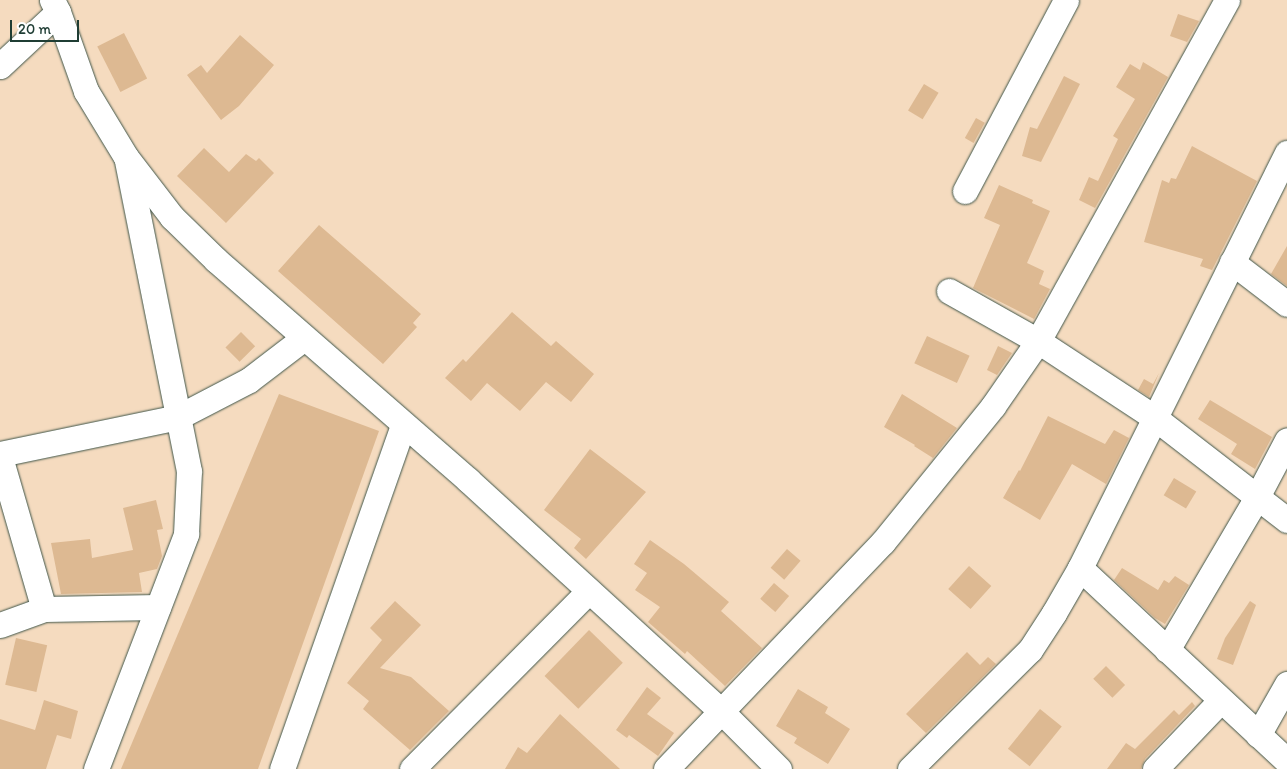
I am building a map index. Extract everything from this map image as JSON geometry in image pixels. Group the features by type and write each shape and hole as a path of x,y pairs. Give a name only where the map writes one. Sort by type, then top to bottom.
{"street":[{"path":"965,191 1066,0"},
{"path":"666,769 883,542 993,406 1038,341 1227,0"},
{"path":"0,66 55,6 86,91 126,157 172,217 216,260 468,480 721,711 778,769"},
{"path":"910,769 1030,650 1080,568 1287,153"},
{"path":"96,769 186,534 189,471 126,157"},
{"path":"1232,262 1287,304"},
{"path":"949,291 1038,341 1155,418 1287,520"},
{"path":"44,609 0,456 178,416 249,380 304,338"},
{"path":"282,769 403,425"},
{"path":"1167,650 1257,497 1287,440"},
{"path":"1080,568 1287,761"},
{"path":"412,769 589,591"},
{"path":"0,625 44,609 158,607"},
{"path":"1258,735 1287,684"},
{"path":"1155,769 1221,700"}],"building":[{"path":"1178,14 1199,21 1187,42 1170,36"},
{"path":"124,33 147,78 120,92 97,47"},
{"path":"240,35 274,65 239,106 221,120 187,75 201,65 207,73"},
{"path":"1143,62 1168,77 1095,208 1079,200 1089,177 1098,181 1118,139 1113,136 1135,99 1116,87 1130,64 1140,70"},
{"path":"1064,76 1080,84 1041,162 1022,156 1030,127 1037,129"},
{"path":"924,84 939,93 923,119 908,111"},
{"path":"976,118 985,123 974,143 965,138"},
{"path":"1192,146 1257,181 1212,270 1200,266 1203,259 1144,242 1162,180 1169,183 1171,178 1176,179"},
{"path":"204,148 229,172 246,154 256,161 259,158 274,173 226,223 177,176"},
{"path":"999,185 1033,200 1032,203 1050,211 1027,263 1044,271 1039,284 1050,289 1034,319 973,288 1000,225 984,218"},
{"path":"319,225 421,314 413,323 417,327 383,364 278,271"},
{"path":"1287,246 1287,286 1271,274"},
{"path":"512,312 551,346 556,341 594,374 571,402 546,382 520,411 487,383 471,401 445,378 463,359 466,362"},
{"path":"241,332 255,346 240,362 225,348"},
{"path":"927,336 970,356 957,383 914,363"},
{"path":"998,346 1012,353 997,375 987,370"},
{"path":"1159,373 1149,397 1138,390 1144,379 1153,384"},
{"path":"279,394 379,431 258,769 121,769"},
{"path":"902,394 957,428 933,458 884,427"},
{"path":"1210,400 1272,437 1255,469 1231,454 1237,444 1198,419"},
{"path":"1048,416 1105,444 1114,430 1129,438 1106,484 1072,464 1040,520 1003,498 1020,471"},
{"path":"590,449 646,492 586,559 574,548 581,539 544,510"},
{"path":"1174,478 1196,491 1186,509 1164,495"},
{"path":"156,500 163,529 157,530 162,556 157,569 139,573 142,592 61,594 51,543 90,539 92,558 133,550 123,508"},
{"path":"650,540 684,564 729,602 721,611 762,648 725,686 687,651 685,654 648,622 660,607 635,590 647,573 634,564"},
{"path":"787,549 801,561 784,580 771,568"},
{"path":"969,566 991,586 971,609 948,589"},
{"path":"1122,568 1158,590 1164,580 1169,583 1175,576 1189,585 1165,624 1155,618 1114,580"},
{"path":"774,583 789,596 775,612 760,599"},
{"path":"395,601 421,625 380,668 411,677 449,711 410,750 363,709 369,701 347,683 382,640 370,628"},
{"path":"1250,601 1256,605 1233,665 1217,659 1225,638"},
{"path":"589,630 623,663 578,709 545,676"},
{"path":"16,638 47,645 36,692 5,685"},
{"path":"967,652 980,665 988,657 996,664 926,733 906,714"},
{"path":"1106,666 1125,685 1112,698 1093,679"},
{"path":"647,687 661,698 647,714 674,733 658,756 629,735 627,738 616,730"},
{"path":"798,689 828,707 825,713 850,729 828,764 794,743 797,738 776,726"},
{"path":"44,700 78,711 71,739 57,735 46,769 0,769 0,719 35,730"},
{"path":"1192,702 1195,706 1145,759 1141,769 1107,769 1126,743 1135,749 1174,710 1179,715"},
{"path":"1040,709 1062,727 1030,766 1008,749"},
{"path":"560,714 620,769 505,769 518,747 527,753"}]}
